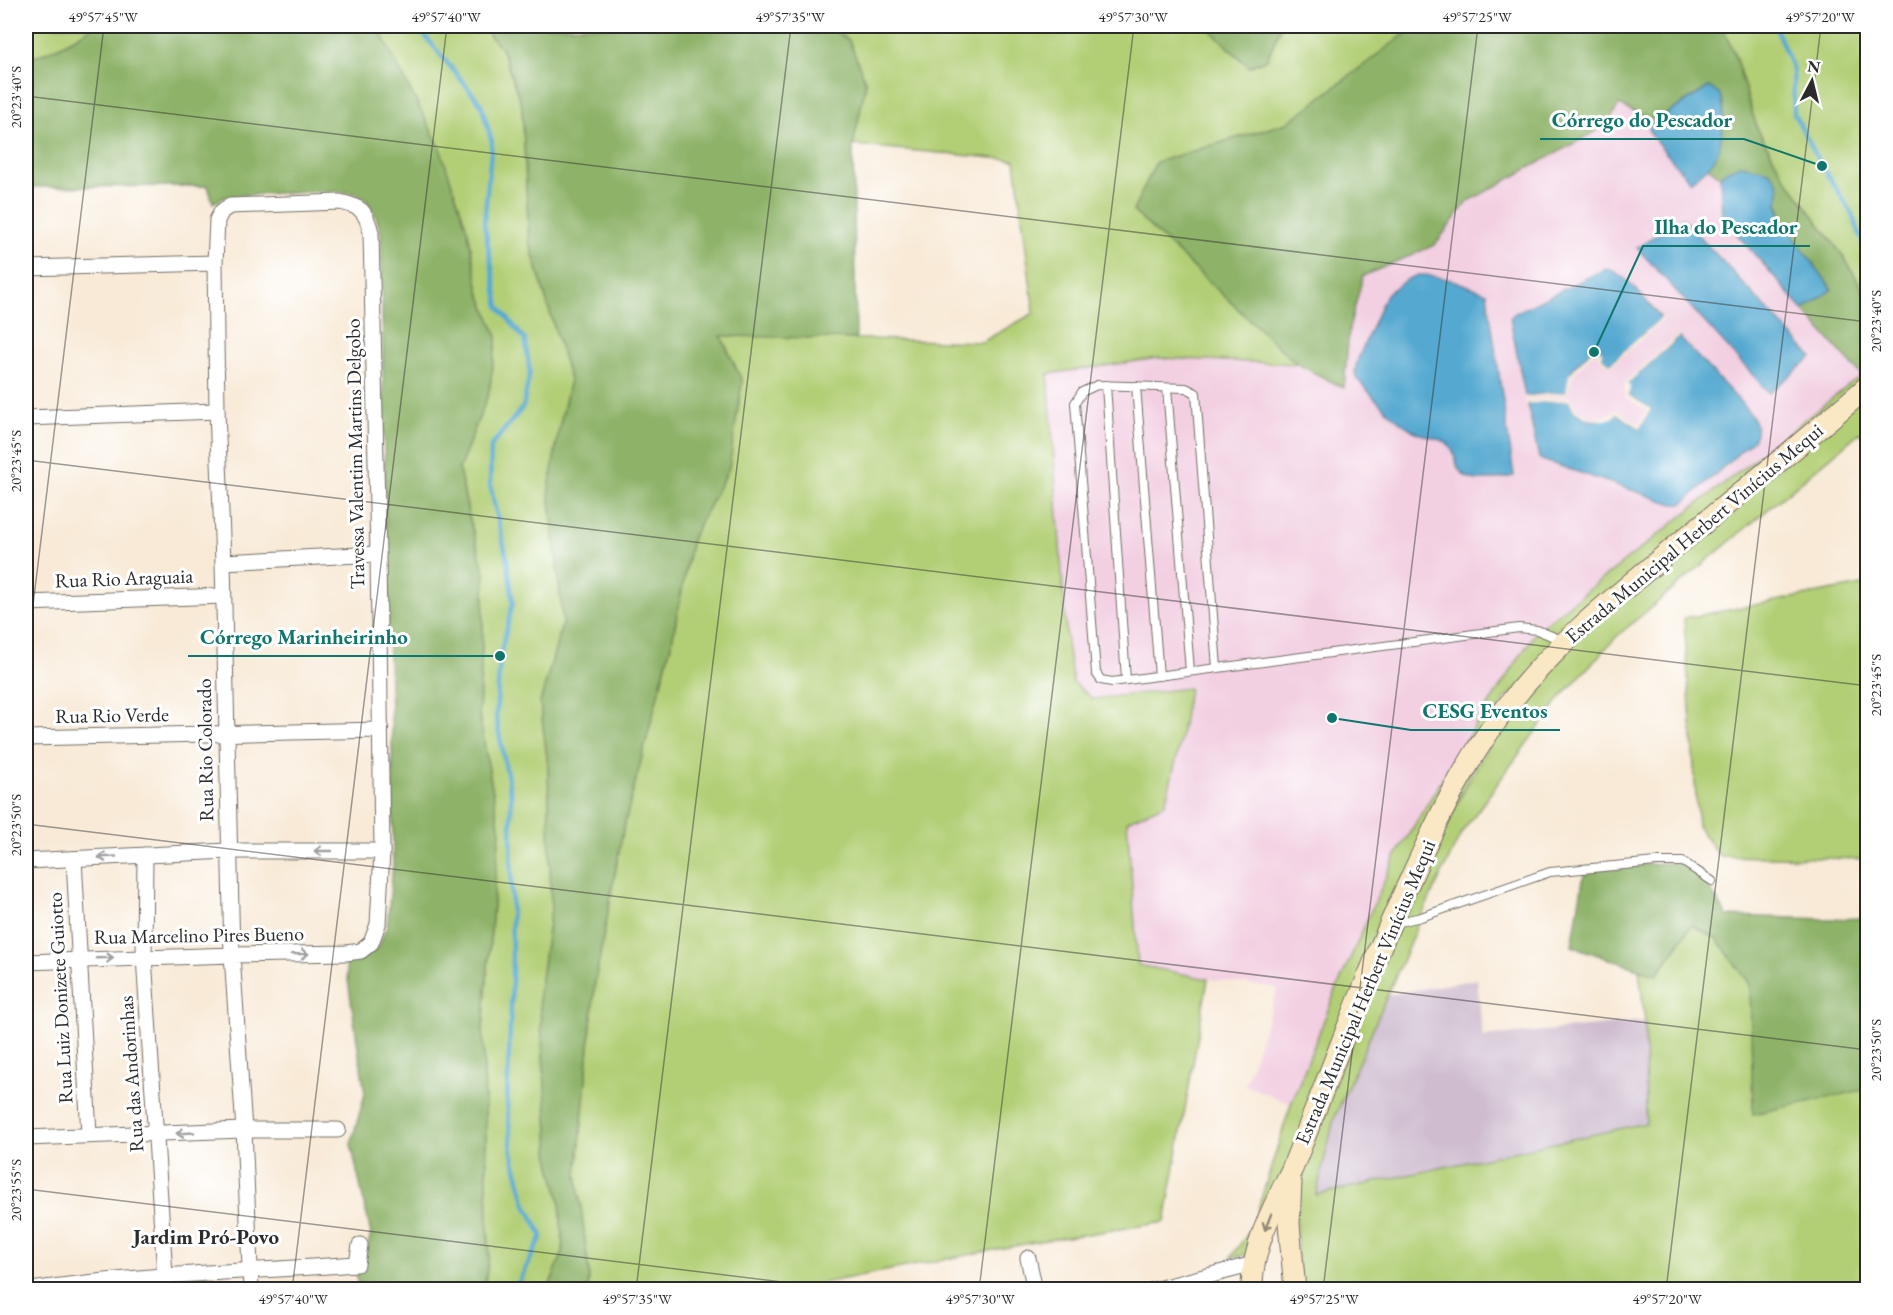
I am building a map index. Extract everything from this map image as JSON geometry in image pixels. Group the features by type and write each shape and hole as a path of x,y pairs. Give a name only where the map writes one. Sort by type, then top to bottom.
{"main road":[{"name":"Estrada Municipal Herbert Vinícius Mequi","path":"1252,1290 1254,1264 1274,1208 1292,1169 1389,924 1450,793 1509,704 1565,642 1598,610 1868,386"},
{"name":"Estrada Municipal Herbert Vinícius Mequi","path":"1292,1169 1289,1224 1295,1290"}],"street":[{"name":"Rua Rio Colorado","path":"251,1290 244,1130 231,955 223,562 217,411 215,263 217,219 222,211 230,206 340,202 358,206 366,216"},
{"name":"Travessa Valentim Martins Delgobo","path":"366,216 371,232 381,851 378,924 371,943"},
{"path":"26,268 215,263"},
{"path":"26,417 217,411"},
{"path":"223,562 378,554"},
{"name":"Rua Rio Araguaia","path":"26,603 223,596"},
{"name":"Rua Rio Verde","path":"26,738 380,730"},
{"path":"26,861 228,851 381,851"},
{"name":"Rua das Andorinhas","path":"145,855 144,957 166,1282"},
{"name":"Rua Luiz Donizete Guiotto","path":"74,859 89,1135"},
{"name":"Rua Marcelino Pires Bueno","path":"26,962 346,953 361,951 371,943"},
{"path":"26,1138 244,1130 338,1130"},
{"path":"31,1290 166,1282 250,1272 357,1264 360,1245"},
{"path":"1028,1258 1035,1290"},
{"path":"1153,1290 1254,1264"}],"lane":[{"path":"1217,668 1196,393 1186,388 1097,385 1082,392 1075,402 1096,673 1101,680 1112,682 1519,628 1537,630 1565,642"},
{"path":"1106,385 1126,680"},
{"path":"1136,386 1159,676"},
{"path":"1167,387 1190,671"},
{"path":"1389,924 1421,917 1550,872 1656,862 1683,862 1712,881"}],"shaded area":[{"path":"1619,105 1655,121 1720,176 1803,310 1862,376 1537,630 1395,857 1334,995 1291,1104 1245,1085 1278,988 1208,979 1138,966 1127,820 1189,688 1093,699 1073,682 1067,645 1048,374 1159,358 1297,364 1343,388 1349,329 1363,276 1435,245 1467,202 1606,126"},
{"path":"1477,979 1483,1037 1645,1021 1646,1123 1316,1196 1334,1119 1387,995"}],"green space":[{"path":"26,26 94,26 63,45 26,61"},
{"path":"94,26 377,26 439,145 468,232 479,291 497,337 489,392 459,469 469,517 485,574 479,714 500,832 483,1029 489,1257 484,1289 358,1289 356,1272 362,1267 371,1234 351,1144 365,1094 345,960 365,957 379,946 387,926 393,865 381,233 369,203 361,196 352,193 318,191 225,197 213,203 208,186 26,187 26,61 63,45"},
{"path":"377,26 482,26 502,50 522,106 529,241 570,380 549,489 563,622 540,703 548,765 551,909 539,993 550,1162 560,1201 563,1252 548,1289 484,1289 489,1257 483,1029 500,832 479,714 485,574 469,517 459,469 489,392 497,337 479,291 468,232"},
{"path":"482,26 825,26 849,40 866,83 853,145 856,339 721,336 742,381 729,468 692,538 672,641 623,830 595,982 577,1175 589,1273 588,1289 548,1289 563,1252 560,1201 550,1162 539,993 551,908 548,765 540,703 563,622 549,489 570,380 529,241 522,106 502,50"},
{"path":"825,26 1206,26 1249,67 1267,59 1281,26 1393,26 1407,33 1287,123 1156,162 1133,211 1297,364 1159,358 1048,374 1067,645 1073,682 1093,699 1189,688 1179,748 1165,804 1127,821 1138,965 1208,979 1165,1222 1035,1242 792,1289 588,1290 589,1273 577,1175 595,982 623,830 672,641 692,538 729,468 742,381 721,335 982,342 1034,313 1015,160 853,145 866,83 849,40"},
{"path":"1206,26 1281,26 1267,59 1249,67"},
{"path":"1393,26 1721,26 1734,53 1757,128 1784,176 1843,256 1867,296 1867,371 1862,376 1803,310 1832,289 1783,222 1777,197 1779,187 1728,170 1720,176 1708,167 1715,158 1723,103 1721,96 1709,87 1655,121 1619,105 1606,126 1467,202 1435,245 1363,276 1349,329 1344,388 1297,364 1133,211 1156,162 1287,123 1406,33"},
{"path":"1721,26 1867,26 1867,296 1843,256 1784,176 1757,128 1734,53"},
{"path":"1867,371 1867,378 1504,700 1247,1255 1231,1257 1252,1228 1291,1104 1334,995 1395,857 1537,630"},
{"path":"1867,392 1867,438 1859,433 1617,636 1560,698 1462,832 1421,917 1334,1119 1316,1195 1646,1123 1645,1021 1639,969 1657,975 1692,925 1717,939 1750,984 1754,1113 1867,1089 1867,1289 1299,1290 1294,1188 1396,922 1488,745 1570,644"},
{"path":"1867,584 1867,859 1719,856 1698,827 1684,618"},
{"path":"1683,862 1700,873 1727,916 1867,918 1867,1089 1753,1114 1750,984 1717,939 1692,925 1656,975 1572,946 1585,868"}],"water":[{"path":"1709,87 1721,96 1723,119 1721,136 1713,162 1690,182 1652,136 1649,131 1650,125"},
{"path":"1741,165 1769,171 1776,179 1779,187 1778,207 1783,222 1832,289 1803,310 1722,217 1720,176"},
{"path":"1682,218 1812,357 1769,393 1637,248"},
{"path":"1605,269 1628,281 1661,318 1610,364 1602,357 1602,350 1591,351 1573,368 1566,392 1525,396 1510,318 1515,313"},
{"path":"1418,275 1444,278 1487,293 1514,476 1490,480 1467,477 1461,472 1448,444 1406,426 1383,407 1356,378 1358,359 1386,294"},
{"path":"1679,337 1745,407 1756,427 1753,440 1687,500 1682,504 1673,504 1539,458 1527,403 1568,400 1577,412 1589,420 1616,413 1640,428 1651,409 1628,395 1628,383"}],"pier":[{"path":"1663,316 1663,320 1611,366 1600,359 1599,353 1592,354 1572,376 1567,394 1525,399 1522,397 1566,392 1569,375 1591,351 1602,350 1602,357 1610,364"},
{"path":"1679,334 1681,335 1628,383 1630,388 1628,395 1651,409 1640,428 1617,413 1605,420 1589,419 1575,411 1568,400 1524,404 1526,400 1569,397 1577,409 1590,417 1604,417 1617,410 1639,424 1647,410 1625,397 1625,382"}],"waterway":[{"path":"417,26 481,104 492,142 484,223 499,307 525,340 530,372 523,407 491,446 490,485 507,559 513,602 500,656 496,717 511,795 512,979 507,1102 512,1153 526,1205 542,1236 515,1290"},
{"path":"1775,26 1793,70 1794,114 1822,166 1852,214 1868,256"}],"place":[{"name":"Córrego do Pescador","path":"1822,166"},
{"name":"Ilha do Pescador","path":"1594,352"},
{"name":"Córrego Marinheirinho","path":"500,656"},
{"name":"CESG Eventos","path":"1332,718"}],"district":[{"name":"Jardim Pró-Povo","path":"206,1236"}]}
